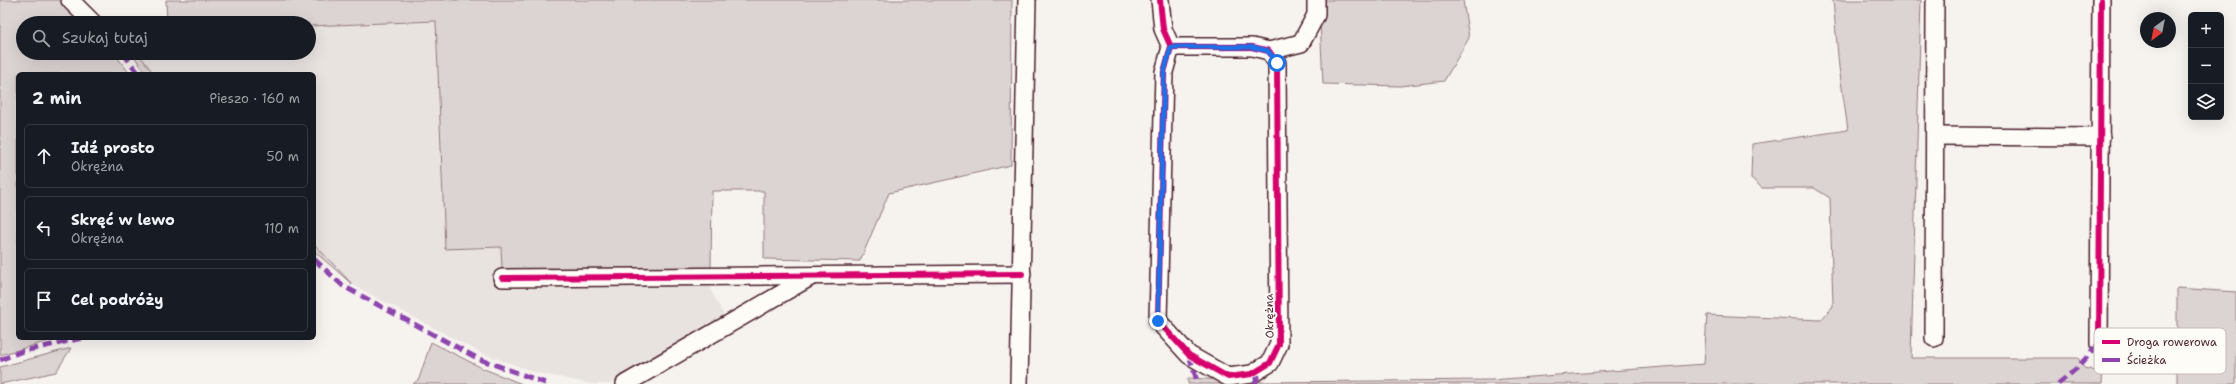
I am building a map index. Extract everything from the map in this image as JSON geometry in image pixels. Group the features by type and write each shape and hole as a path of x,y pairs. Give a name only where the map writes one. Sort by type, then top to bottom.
{"street":[{"path":"70,0 86,16"},
{"path":"1019,384 1027,0"},
{"path":"1160,0 1163,29 1171,47 1252,47 1268,51 1301,43 1316,15 1316,0"},
{"path":"1934,338 1936,0"},
{"path":"2099,328 2102,0"},
{"name":"Okrężna","path":"1171,47 1164,72 1158,321 1189,355 1228,377 1252,374 1270,363 1279,344 1277,63 1268,51"},
{"path":"1935,136 2100,137"},
{"path":"502,278 1022,274"},
{"path":"625,384 814,275"}],"shaded area":[{"path":"0,0 60,0 76,16 16,16 16,60 119,60 128,72 16,72 16,340 52,340 0,355"},
{"path":"166,0 1012,0 1011,165 889,193 860,261 764,259 764,191 712,191 711,268 502,269 501,247 445,249 436,21 316,26 316,16 167,16"},
{"path":"1319,0 1463,0 1469,38 1444,81 1400,86 1323,84"},
{"path":"1833,0 1921,0 1911,358 2078,358 2084,368 2094,370 2094,374 2103,374 2102,384 1188,384 1188,378 1264,382 1491,380 1704,364 1707,315 1821,320 1833,306 1830,198 1814,188 1762,188 1751,178 1752,144 1848,130 1839,67"},
{"path":"436,21 445,248 502,247 503,285 711,281 711,290 726,319 610,384 591,384 537,373 481,353 353,285 316,246 316,72 152,72 143,60 316,60 316,26"},
{"path":"137,60 143,60 152,72 145,72"},
{"path":"316,246 353,285 316,253"},
{"path":"2177,288 2236,292 2236,384 2177,384 2177,374 2226,374 2226,328 2177,328"},
{"path":"431,342 484,369 522,384 413,384 419,379"},
{"path":"71,348 56,372 0,384 0,367"}],"marked path":[{"path":"128,60 137,72"},
{"path":"316,261 343,286 479,359 548,384"},
{"path":"0,360 20,352 73,340"},
{"path":"2058,384 2077,368 2094,349"},
{"path":"1189,355 1198,384"},
{"path":"1255,384 1260,369"}],"cycle path":[{"path":"1160,0 1163,29 1171,47 1164,72 1158,321 1189,355 1228,377 1252,374 1270,363 1279,344 1277,63 1269,51 1252,47 1171,47"},
{"path":"2099,328 2101,0"},
{"path":"502,278 1022,274"}],"route":[{"path":"1158,321 1164,72 1171,47 1252,47 1268,51 1277,63"}]}
